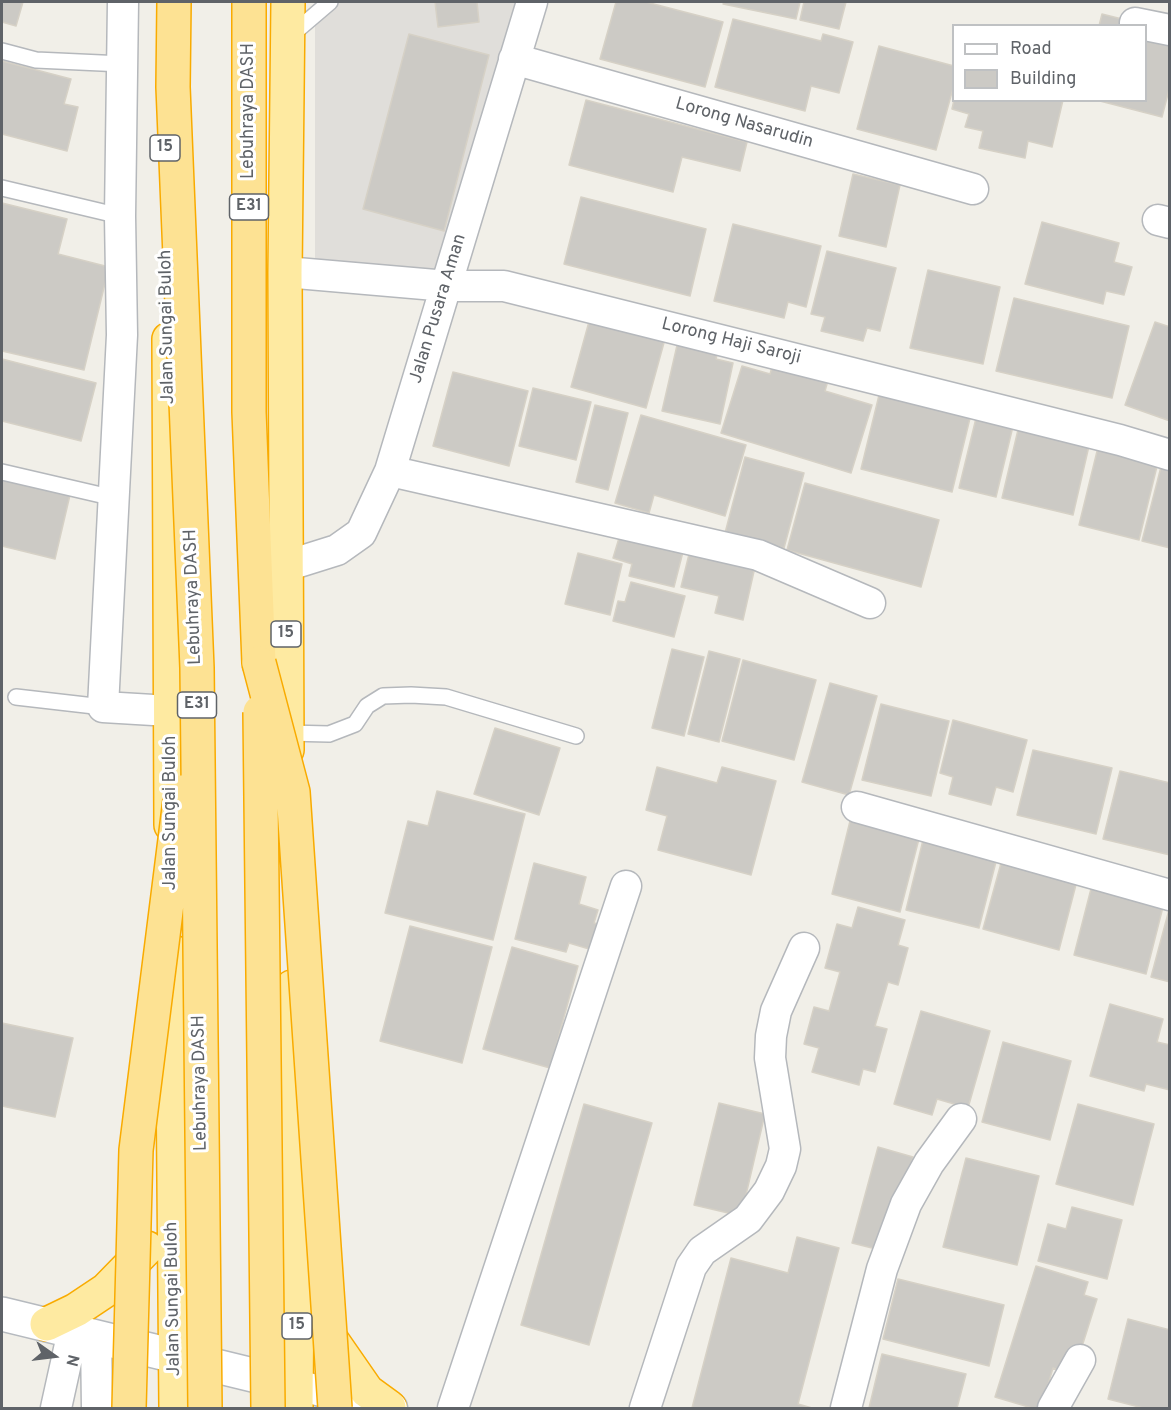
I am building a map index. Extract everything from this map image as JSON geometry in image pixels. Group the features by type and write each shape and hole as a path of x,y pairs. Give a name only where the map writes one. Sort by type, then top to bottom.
{"highway":[{"name":"Jalan Sungai Buloh","path":"161,2 168,294 176,1408"},
{"name":"Lebuhraya DASH","path":"174,2 173,87 196,668 205,1408"},
{"name":"Lebuhraya DASH","path":"249,2 249,412 259,663 268,1408"},
{"name":"15","path":"288,2 285,272 286,566 297,1267 296,1397"},
{"path":"259,663 293,792 335,1408"},
{"path":"129,1408 136,1150 196,668"},
{"path":"72,1331 76,1310 106,1290 132,1265 155,1238 173,1206"},
{"path":"297,1267 316,1318 346,1364 367,1391 393,1408"}],"main road":[{"path":"2,1314 174,1355 296,1397"}],"street":[{"path":"123,2 120,216 122,335 103,707 170,711"},
{"name":"Jalan Pusara Aman","path":"286,566 338,550 361,533 390,471 532,2"},
{"path":"1135,23 1140,24"},
{"path":"1147,25 1170,30"},
{"name":"Lorong Nasarudin","path":"514,59 973,189"},
{"name":"Lorong Haji Saroji","path":"285,272 386,278 447,286 504,286 1108,437 1170,455"},
{"path":"390,471 758,555 870,603"},
{"path":"857,807 1170,895"},
{"path":"453,1408 626,886"},
{"path":"645,1408 691,1268 702,1251 748,1219 769,1191 781,1166 785,1149 770,1058 771,1036 776,1011 804,948"},
{"path":"846,1408 882,1269 906,1204 929,1163 961,1119"},
{"path":"56,1408 72,1331"},
{"path":"72,1331 97,1408"},
{"path":"1053,1408 1080,1360"},
{"path":"296,1397 393,1408"}],"lane":[{"path":"288,38 330,2"},
{"path":"2,51 36,60 123,64"},
{"path":"2,188 120,216"},
{"path":"2,472 114,498"},
{"path":"287,733 329,734 355,724 367,706 383,696 411,695 446,697 576,736"},
{"path":"16,697 103,707"}],"shaded area":[{"path":"315,2 522,2 439,270 315,262"}],"building":[{"path":"2,2 23,2 16,26 2,22"},
{"path":"435,2 477,2 479,22 438,27"},
{"path":"616,2 646,2 723,22 705,87 600,59"},
{"path":"724,2 800,2 796,19 723,4"},
{"path":"804,2 846,2 839,29 800,20"},
{"path":"1102,14 1142,24 1100,24"},
{"path":"733,19 821,41 823,34 853,42 839,93 811,86 805,111 715,87"},
{"path":"1147,25 1170,31 1170,86 1162,117 1104,102 1147,102"},
{"path":"409,34 489,55 444,231 363,209"},
{"path":"879,46 952,65 952,92 936,150 857,129"},
{"path":"2,61 71,79 64,104 78,107 67,151 2,134"},
{"path":"586,100 747,142 740,171 682,157 673,192 569,165"},
{"path":"954,102 1063,102 1052,147 1028,141 1025,158 979,148 983,131 965,127 969,114 952,109"},
{"path":"853,174 900,185 886,247 839,236"},
{"path":"581,197 706,229 690,296 564,264"},
{"path":"2,203 67,219 58,254 109,267 84,370 2,351"},
{"path":"1042,222 1119,243 1114,262 1132,267 1124,295 1106,291 1103,304 1025,284"},
{"path":"733,224 821,246 806,307 788,302 784,318 714,301"},
{"path":"827,251 896,268 880,331 867,328 863,341 821,331 825,317 811,314"},
{"path":"928,270 1000,287 983,364 910,348"},
{"path":"1014,298 1129,326 1112,398 996,371"},
{"path":"590,318 665,339 646,408 571,387"},
{"path":"1155,322 1170,327 1170,421 1125,405"},
{"path":"678,341 718,350 716,359 733,363 720,424 662,411"},
{"path":"2,359 96,383 81,441 2,421"},
{"path":"774,360 829,377 825,391 872,405 851,473 721,433 742,366 770,374"},
{"path":"453,372 528,391 509,466 433,446"},
{"path":"881,387 972,410 952,492 861,469"},
{"path":"533,388 591,402 576,460 519,446"},
{"path":"595,405 628,413 608,490 576,482"},
{"path":"978,410 1015,418 996,497 959,488"},
{"path":"641,415 746,445 725,516 654,495 649,513 615,503"},
{"path":"1021,417 1092,433 1073,515 1002,498"},
{"path":"1100,439 1160,454 1139,540 1079,525"},
{"path":"745,457 804,473 784,548 725,533"},
{"path":"1163,459 1170,461 1170,548 1142,541"},
{"path":"2,478 70,495 55,559 2,546"},
{"path":"805,483 939,520 921,587 787,550"},
{"path":"622,528 685,544 674,587 629,576 632,564 613,558"},
{"path":"692,542 757,558 743,620 715,613 719,596 681,587"},
{"path":"578,553 622,564 610,615 565,604"},
{"path":"631,582 685,596 674,637 613,621 618,601 625,602"},
{"path":"672,649 704,657 684,736 652,728"},
{"path":"709,651 740,659 719,742 688,734"},
{"path":"743,660 816,680 794,760 722,741"},
{"path":"830,683 877,696 849,795 802,782"},
{"path":"881,704 949,721 931,796 862,780"},
{"path":"953,720 1027,740 1013,792 996,787 991,805 949,794 953,777 940,773"},
{"path":"495,728 560,748 539,815 474,794"},
{"path":"1033,750 1112,768 1096,834 1017,815"},
{"path":"657,767 717,783 722,767 776,781 751,875 658,850 667,816 646,810"},
{"path":"1120,771 1170,783 1170,855 1103,839"},
{"path":"437,791 525,814 493,940 385,913 408,821 428,826"},
{"path":"852,813 921,831 900,912 832,894"},
{"path":"924,836 998,854 979,928 906,910"},
{"path":"1003,856 1078,877 1059,950 983,929"},
{"path":"534,863 586,877 579,904 598,910 594,923 603,925 596,951 569,943 566,952 515,939"},
{"path":"1093,881 1165,899 1146,974 1074,955"},
{"path":"1170,906 1170,982 1151,977"},
{"path":"858,907 905,920 898,945 908,948 898,985 888,982 875,1026 887,1029 875,1072 863,1069 859,1085 812,1072 819,1048 804,1044 814,1007 829,1011 840,972 825,968 837,924 852,928"},
{"path":"410,926 492,947 462,1063 380,1041"},
{"path":"512,947 578,966 550,1068 483,1049"},
{"path":"1110,1004 1163,1019 1157,1042 1170,1045 1170,1090 1146,1084 1144,1091 1090,1076"},
{"path":"921,1011 990,1031 968,1108 937,1099 932,1115 894,1104"},
{"path":"2,1023 73,1038 55,1117 2,1106"},
{"path":"1003,1042 1071,1061 1050,1140 982,1122"},
{"path":"719,1103 765,1114 741,1216 694,1205"},
{"path":"584,1104 652,1123 589,1345 521,1325"},
{"path":"1078,1104 1154,1124 1133,1205 1056,1184"},
{"path":"878,1147 913,1157 888,1252 852,1243"},
{"path":"966,1158 1039,1176 1017,1265 943,1247"},
{"path":"1072,1207 1122,1220 1107,1279 1038,1261 1048,1224 1066,1229"},
{"path":"797,1237 839,1248 798,1404 812,1408 692,1408 731,1258 788,1273"},
{"path":"1036,1266 1088,1282 1084,1295 1097,1299 1073,1375 1053,1368 1041,1408 1032,1408 995,1397"},
{"path":"898,1279 1004,1305 989,1366 883,1339"},
{"path":"1128,1319 1170,1330 1170,1408 1143,1408 1108,1399"},
{"path":"882,1354 966,1374 957,1408 869,1408"}]}
